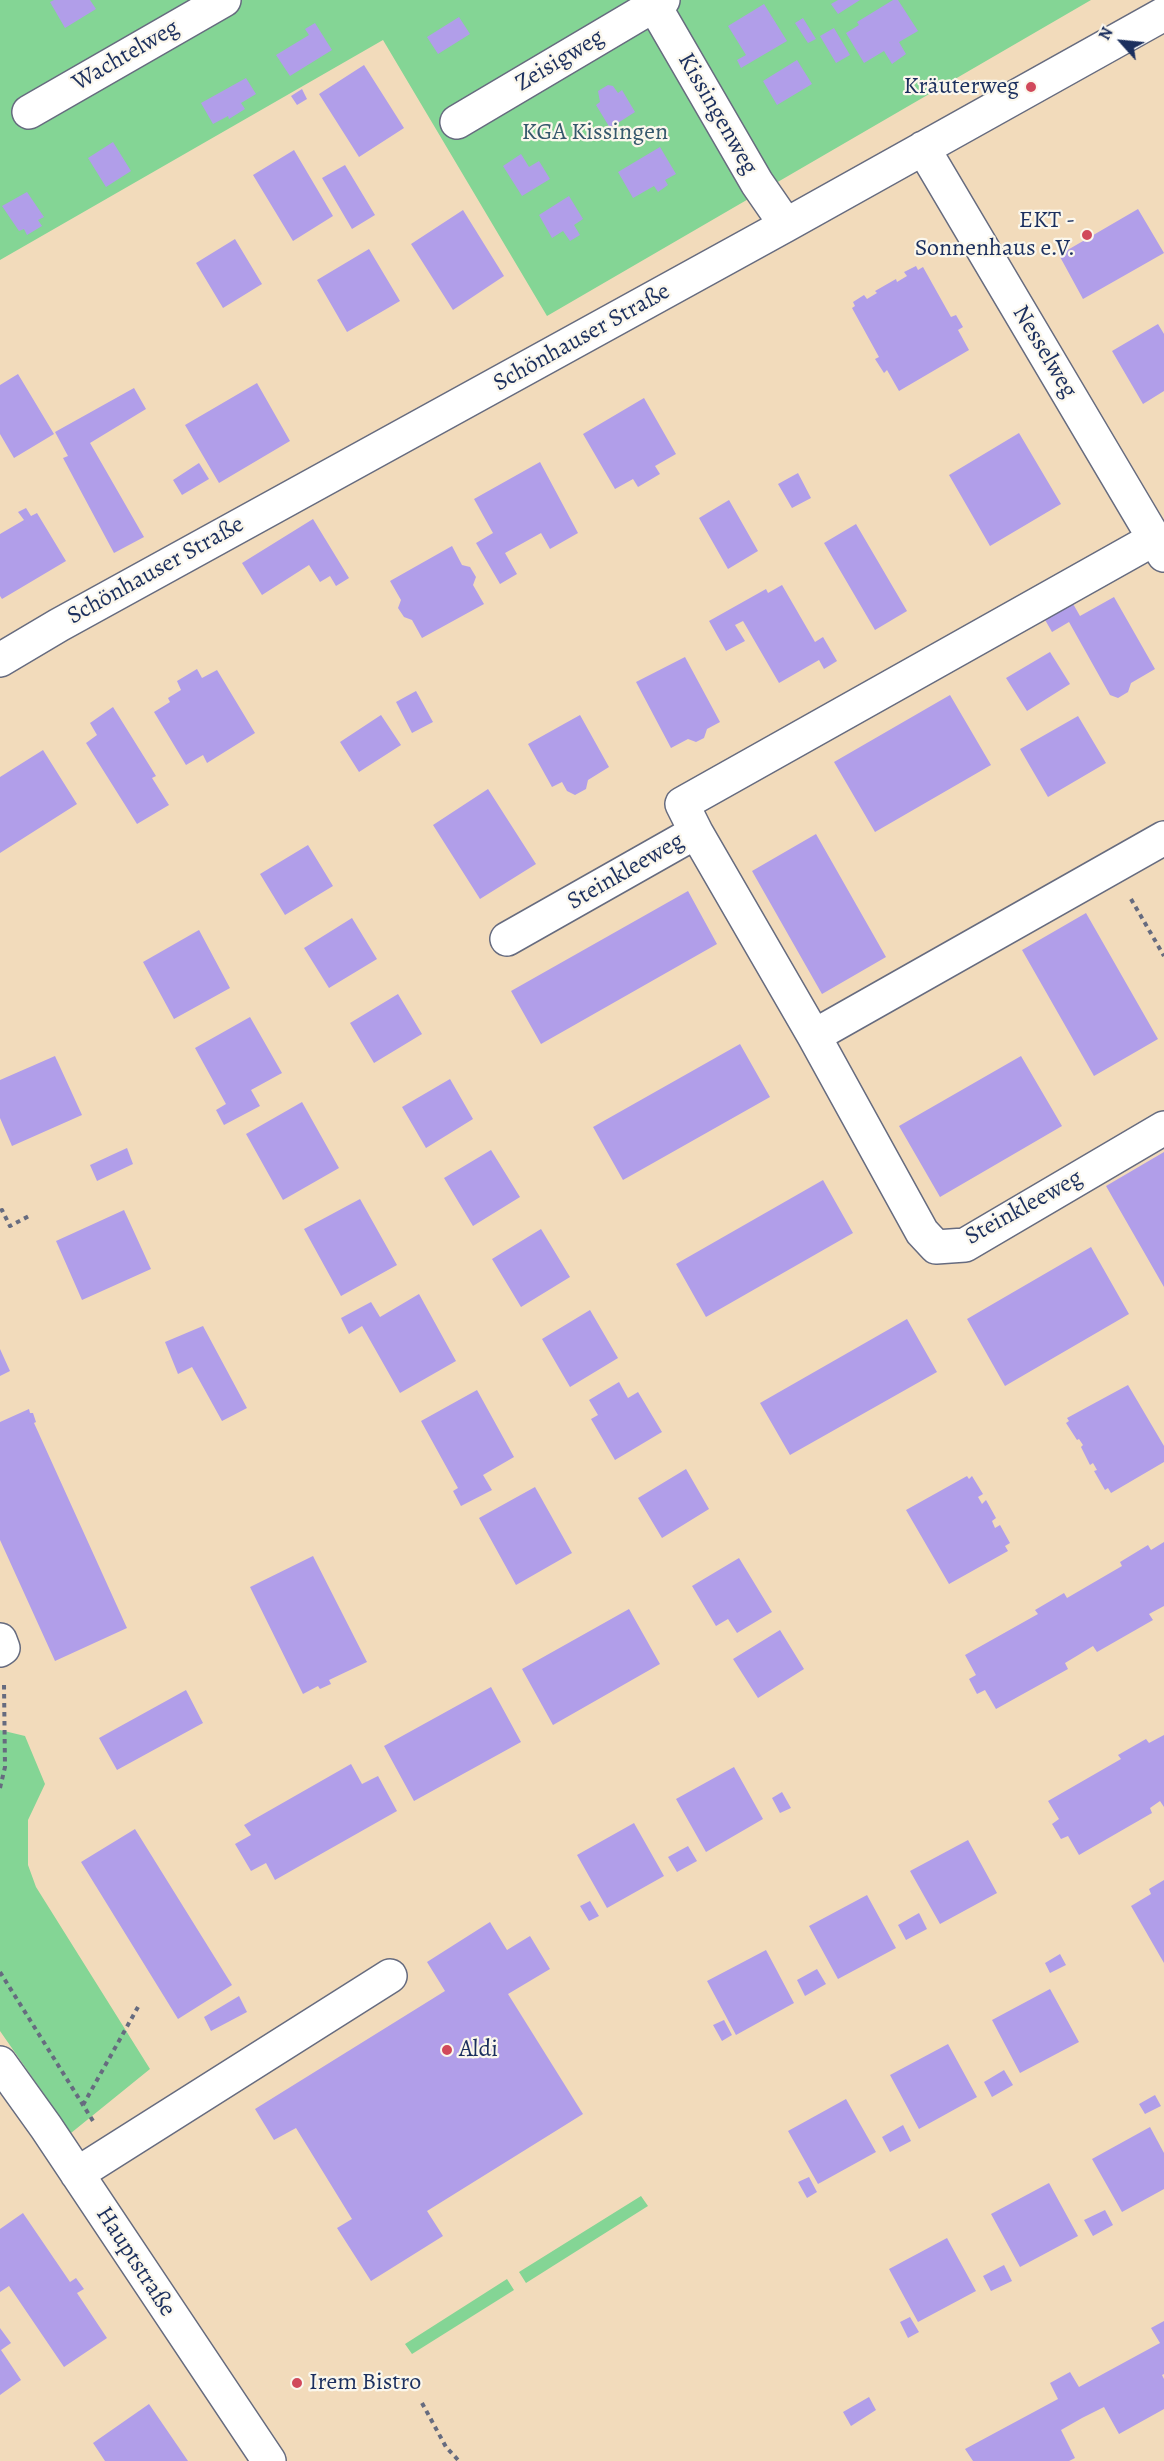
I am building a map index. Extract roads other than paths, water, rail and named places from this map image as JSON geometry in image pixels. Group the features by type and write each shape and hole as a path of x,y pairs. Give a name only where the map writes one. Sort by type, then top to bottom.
{"street":[{"name":"Wachtelweg","path":"29,112 224,0"},
{"name":"Zeisigweg","path":"456,122 656,2"},
{"name":"Kissingenweg","path":"656,2 757,183 786,225"},
{"name":"Schönhauser Straße","path":"0,660 59,625 1164,15"},
{"name":"Nesselweg","path":"923,148 1159,547"},
{"path":"696,832 682,804 1159,547"},
{"name":"Steinkleeweg","path":"507,939 696,832 814,1036 922,1232 936,1247 965,1245 1164,1128"},
{"path":"814,1036 1164,838"},
{"path":"77,2174 390,1976"},
{"name":"Hauptstraße","path":"0,2063 269,2461"}],"place":[{"name":"Kräuterweg","path":"1031,87"},
{"name":"EKT - Sonnenhaus e.V.","path":"1087,235"},
{"name":"Aldi","path":"447,2050"},
{"name":"Irem Bistro","path":"297,2383"}],"park label":[{"name":"KGA Kissingen","path":"595,133"}]}
